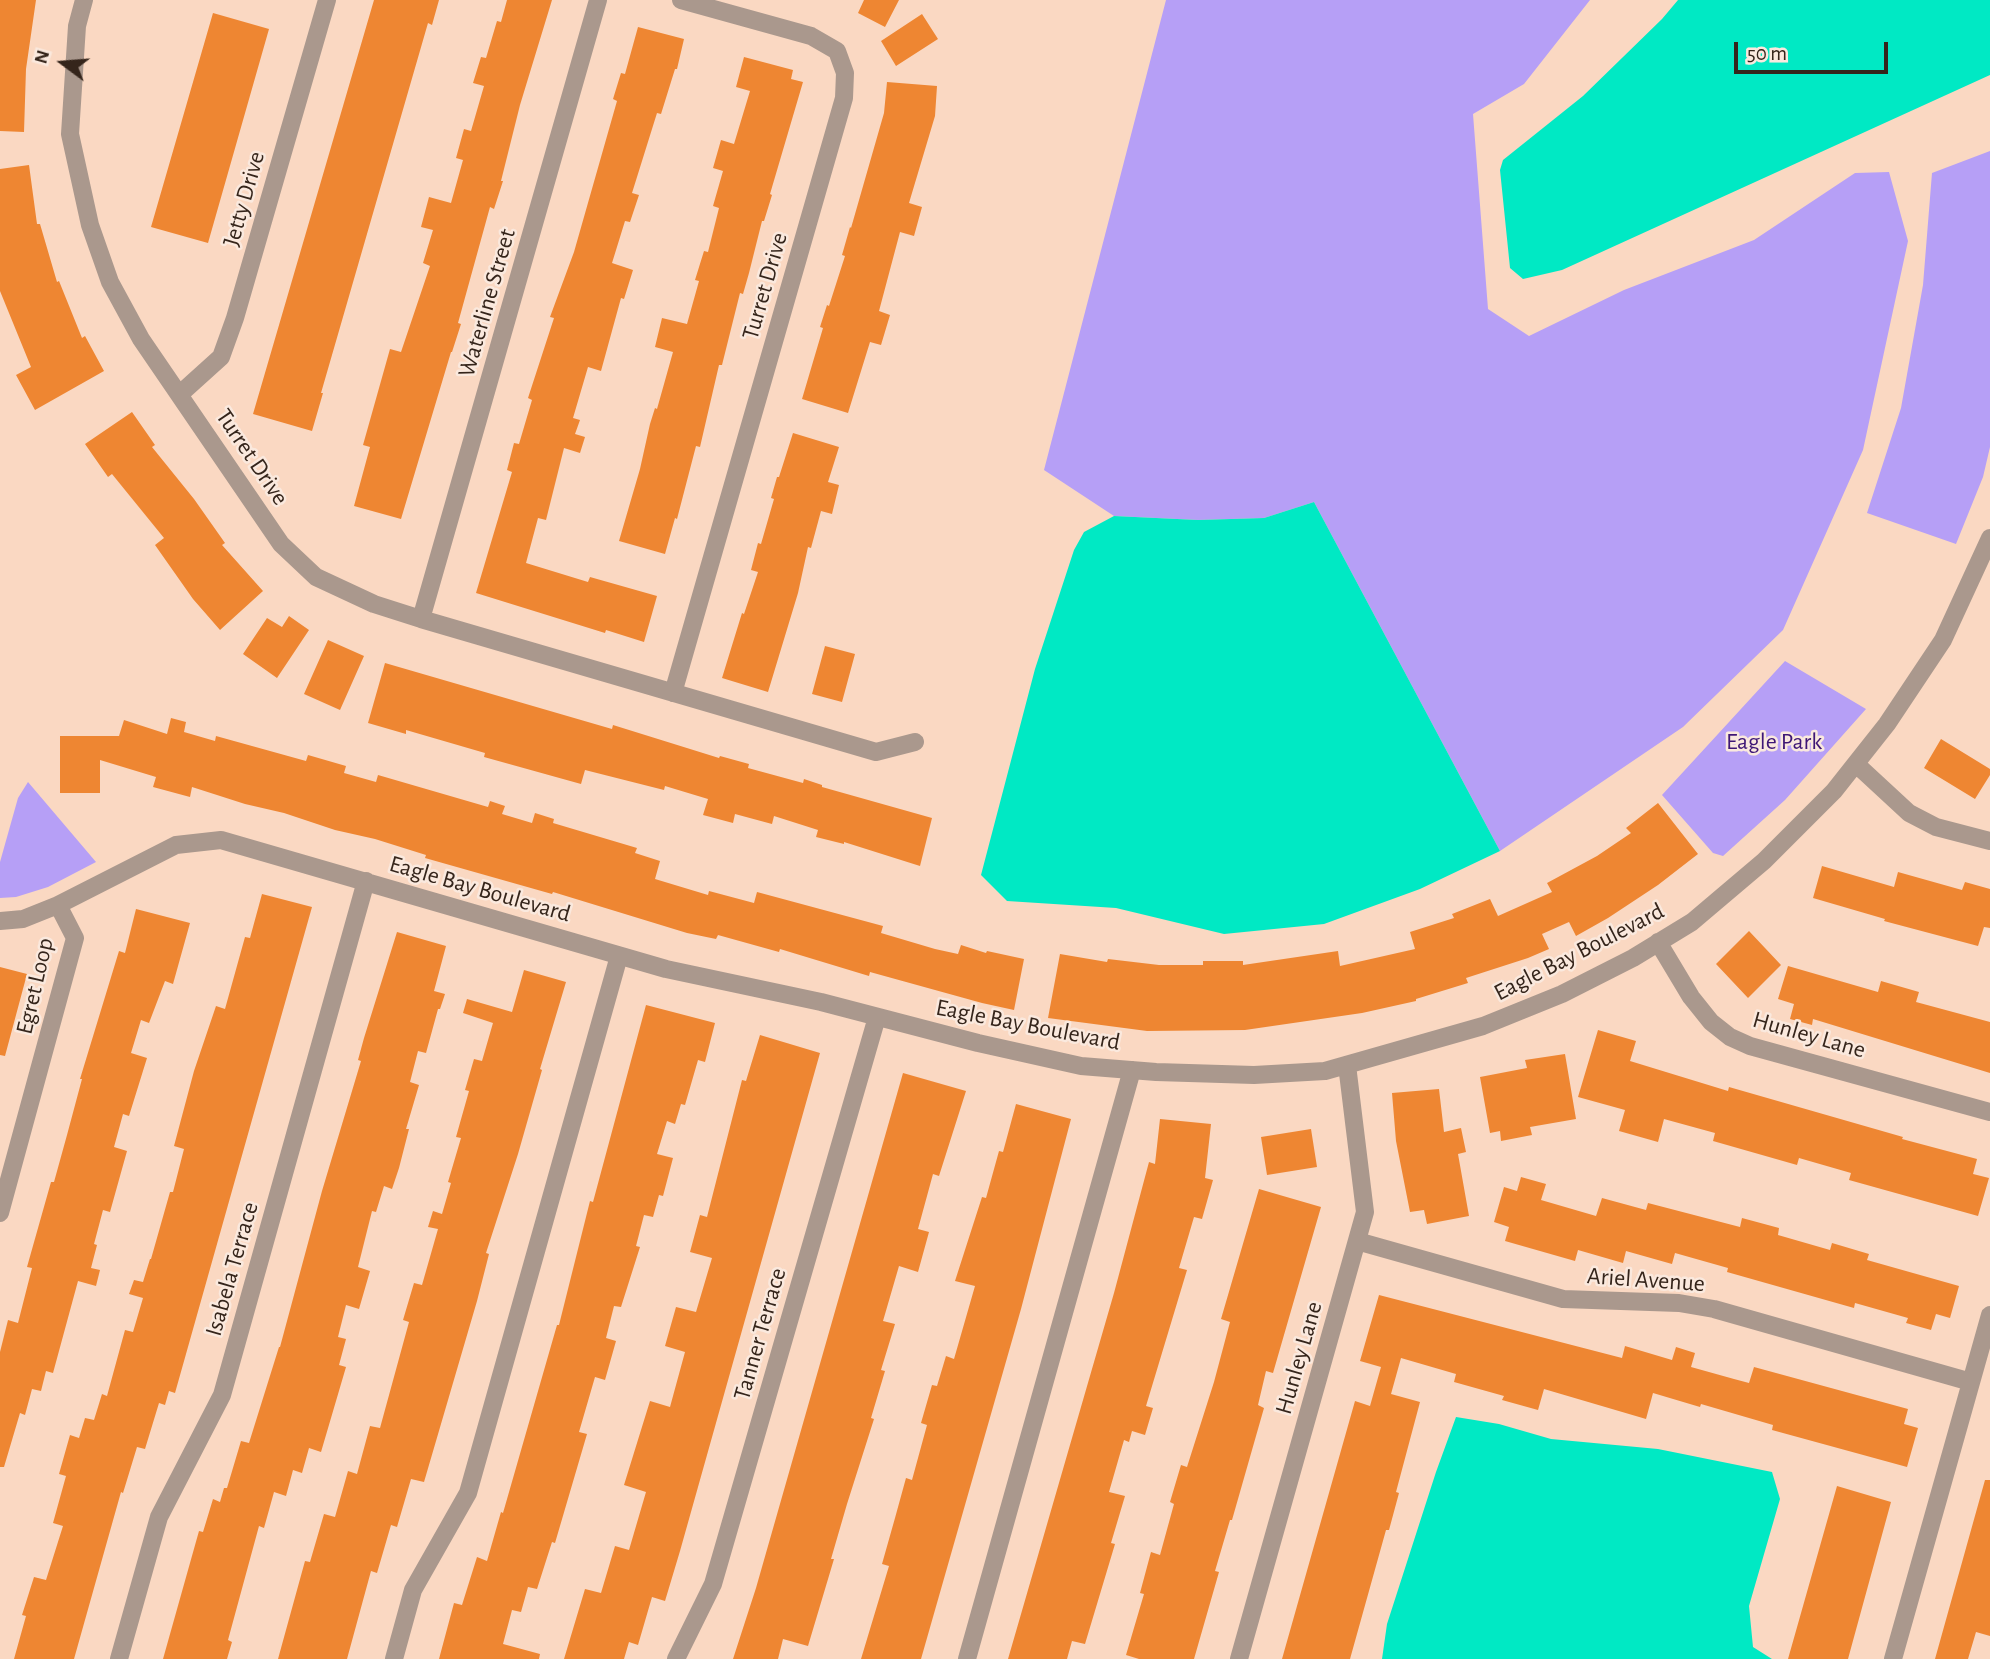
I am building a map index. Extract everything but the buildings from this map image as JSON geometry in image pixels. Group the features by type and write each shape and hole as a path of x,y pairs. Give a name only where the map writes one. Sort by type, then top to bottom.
{"street":[{"name":"Turret Drive","path":"84,0 77,26 70,134 90,225 110,282 141,339 281,544 316,577 374,604 421,619 876,752 915,742"},
{"name":"Jetty Drive","path":"180,394 221,357 235,318 327,0"},
{"name":"Waterline Street","path":"421,619 598,0"},
{"name":"Turret Drive","path":"673,693 845,98 845,73 837,51 811,36 681,0"},
{"name":"Eagle Bay Boulevard","path":"0,921 23,919 58,905 176,845 221,840 618,956 1081,1066 1254,1075 1325,1071 1483,1026 1562,994 1692,922 1764,861 1834,791 1856,764 1887,724 1943,640 1990,538"},
{"path":"1856,764 1909,813 1936,827 1990,841"},
{"name":"Isabela Terrace","path":"119,1659 159,1517 222,1395 366,881"},
{"name":"Egret Loop","path":"1,1205 75,938 58,905"},
{"name":"Hunley Lane","path":"1658,942 1690,998 1710,1022 1730,1037 1750,1046 1990,1112"},
{"path":"394,1659 413,1590 468,1493 618,956"},
{"name":"Tanner Terrace","path":"676,1659 713,1584 877,1017"},
{"name":"Hunley Lane","path":"1239,1659 1365,1212 1347,1065"},
{"path":"967,1659 1132,1070"},
{"name":"Ariel Avenue","path":"1357,1241 1563,1299 1679,1303 1714,1309 1971,1382"},
{"path":"1894,1659 1990,1315"}],"green space":[{"path":"1166,0 1590,0 1524,84 1473,114 1488,309 1529,336 1624,290 1754,240 1855,173 1889,172 1908,241 1863,450 1783,630 1683,727 1500,851 1314,502 1264,518 1198,520 1114,516 1044,470"},
{"path":"1990,151 1990,447 1983,477 1956,544 1867,513 1901,408 1923,285 1932,173"},
{"name":"Eagle Park","path":"1785,661 1866,709 1785,800 1723,856 1713,853 1662,795"},
{"path":"28,782 96,862 48,887 16,897 0,898 0,862 18,798"}],"water":[{"path":"1678,0 1990,0 1990,75 1562,270 1523,279 1510,268 1500,170 1503,160 1583,96"},
{"path":"1314,502 1500,851 1420,889 1324,924 1224,934 1116,908 1007,901 981,875 1035,669 1074,550 1084,532 1114,516 1198,520 1264,518"},
{"path":"1456,1417 1499,1424 1551,1439 1658,1449 1772,1472 1780,1499 1749,1606 1753,1647 1772,1659 1382,1659 1387,1624"}]}
